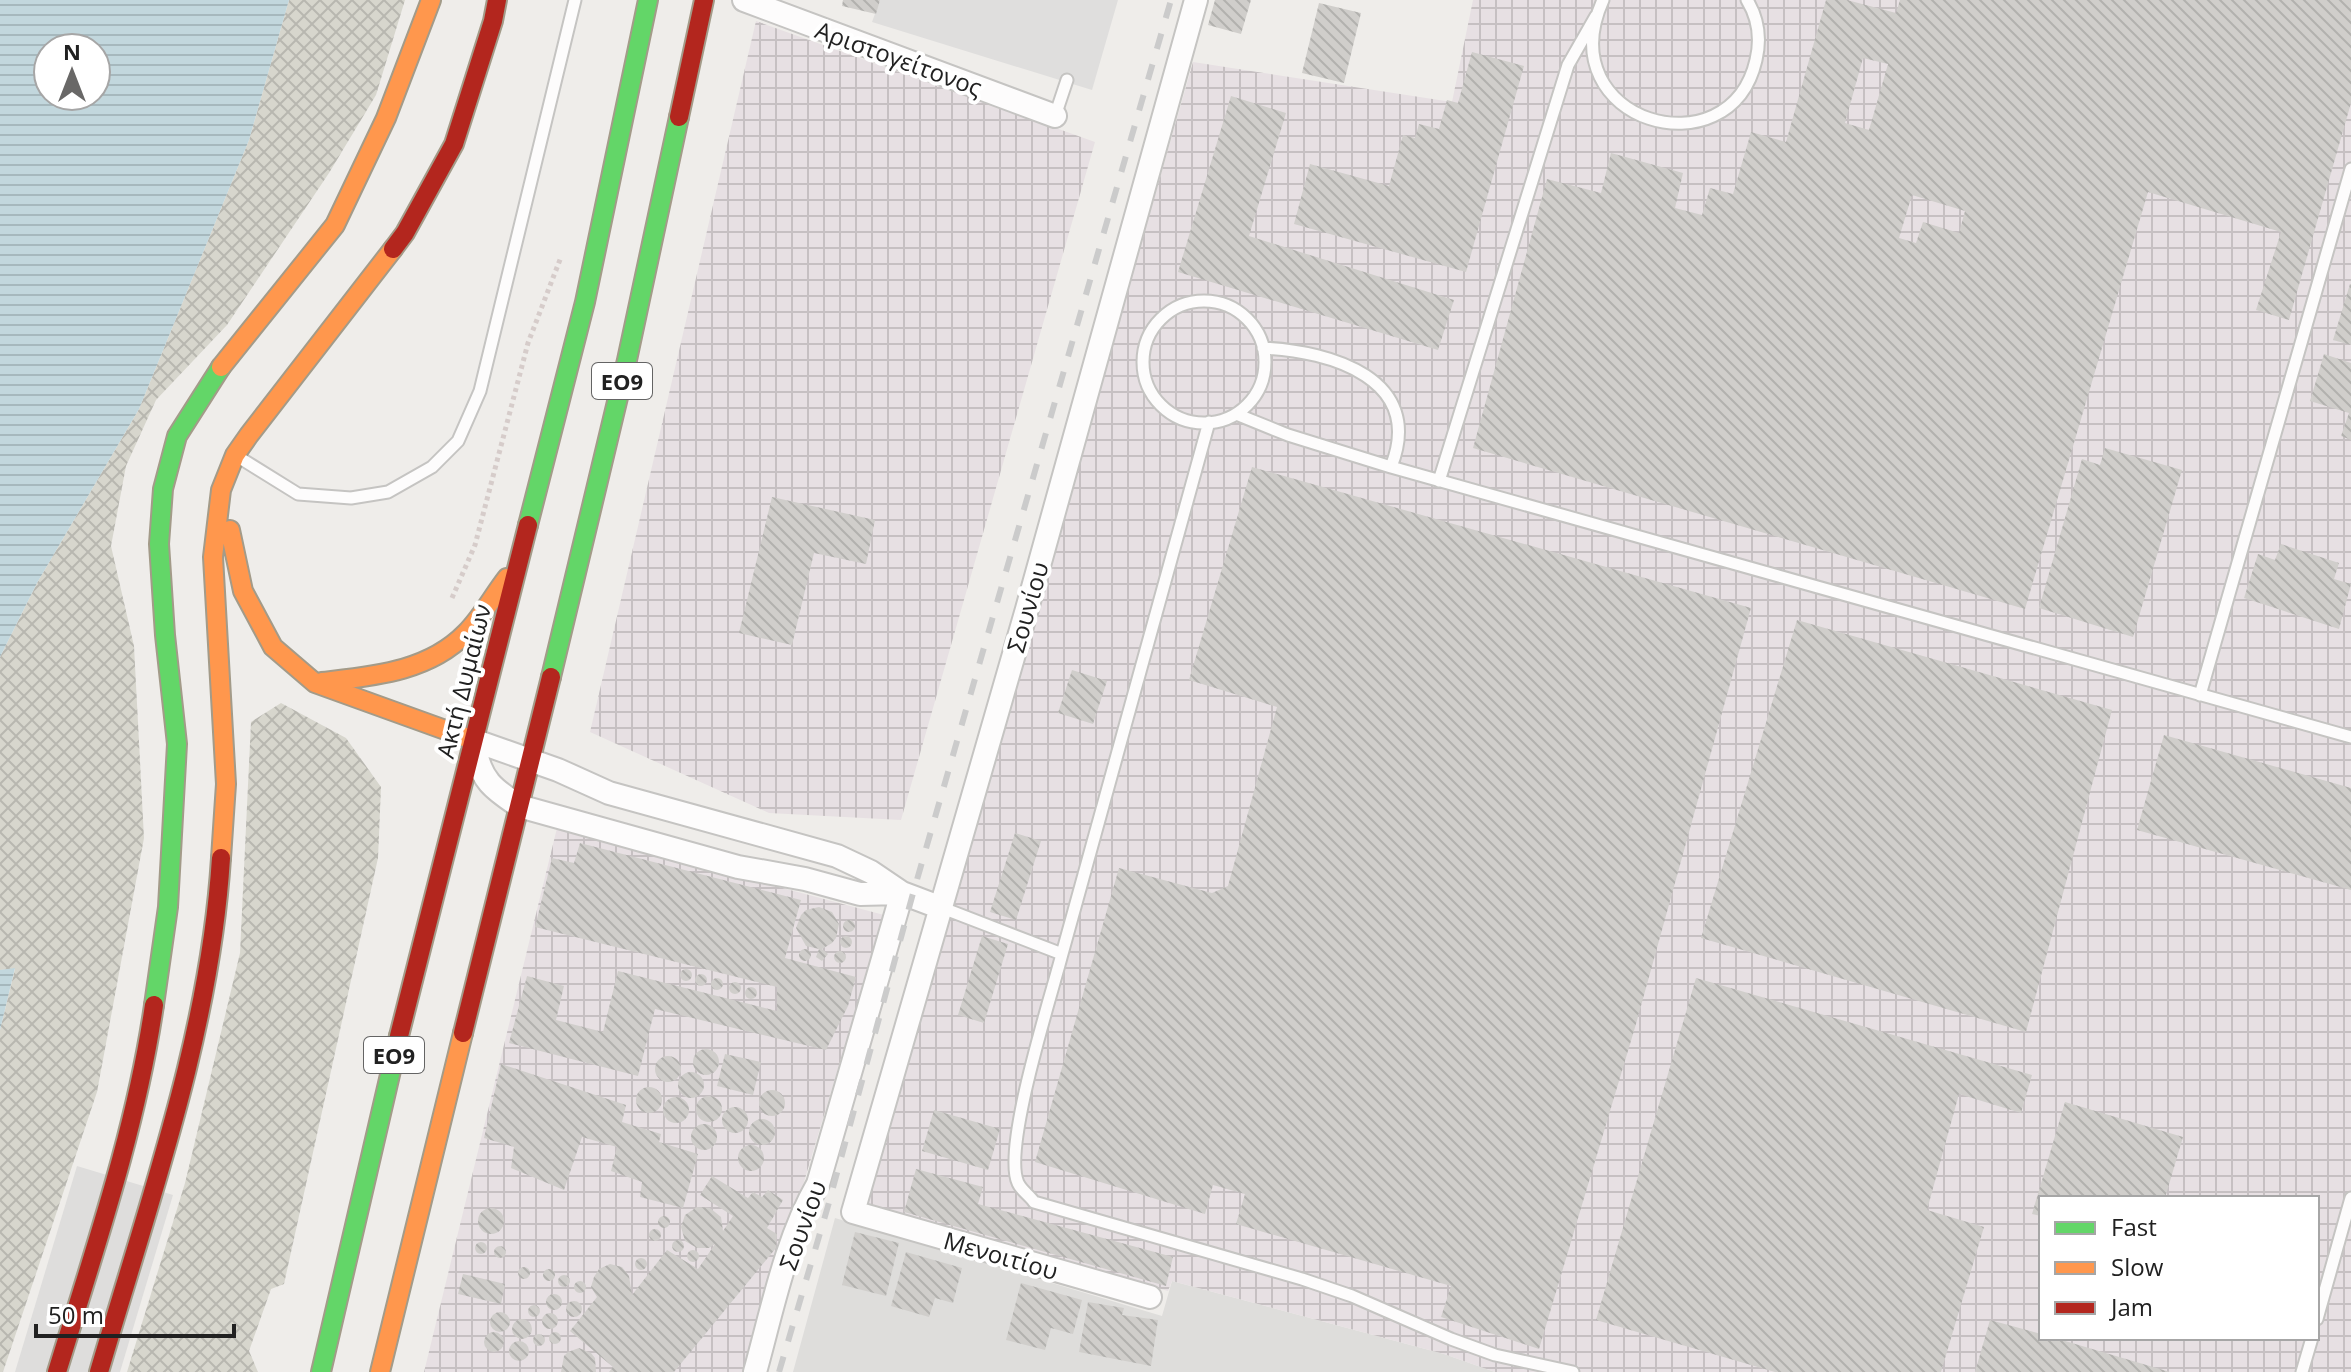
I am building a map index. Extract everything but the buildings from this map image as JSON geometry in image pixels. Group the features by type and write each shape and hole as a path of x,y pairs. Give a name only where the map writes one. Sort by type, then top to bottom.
{"main road":[{"path":"57,1372 116,1178 148,1045 168,907 177,744 159,544 163,489 177,436 221,368 335,225 386,118 431,0"},
{"path":"99,1372 193,1050 219,897 226,784 213,557 221,490 235,455 405,233 454,144 497,0"},
{"name":"Ακτή Δυμαίων","path":"321,1372 400,1031 585,302 648,0"},
{"name":"ΕΟ9","path":"380,1372 627,360 704,0"},
{"path":"221,490 243,591 273,647 315,683 473,740"},
{"path":"315,683 402,671 431,661 467,632 517,564"}],"street":[{"name":"Αριστογείτονος","path":"744,0 1055,116"},
{"name":"Σουνίου","path":"853,1212 1027,609 1196,0"},
{"path":"473,740 609,793 837,856 871,872 902,893 939,907"},
{"path":"473,740 479,770 496,791 519,806 738,867 805,879 871,896 902,893"},
{"path":"738,867 747,832"},
{"name":"Σουνίου","path":"755,1372 793,1241 803,1212 818,1184 902,893"},
{"name":"Μενοιτίου","path":"853,1212 1150,1297"}],"lane":[{"path":"235,455 298,494 351,498 388,492 432,467 458,441 480,391 575,0"},
{"path":"1439,481 1568,65 1603,0"},
{"path":"1596,16 1592,44 1598,72 1613,96 1635,114 1662,124 1690,123 1717,114 1739,95 1754,71 1759,50 1758,28 1747,0"},
{"path":"1055,116 1067,80"},
{"path":"2200,695 2351,169"},
{"path":"1216,302 1241,313 1259,335 1265,363 1263,378 1257,392 1236,414 1209,422 1195,422 1169,412 1151,392 1145,379 1144,351 1154,326 1164,316 1188,303 1216,302"},
{"path":"1263,348 1298,351 1336,361 1359,371 1379,385 1393,407 1398,424 1398,445 1391,467"},
{"path":"1236,414 1288,435 1439,481 2351,737"},
{"path":"1209,422 1018,1118 1018,1182 1034,1202 1302,1279 1352,1296 1495,1355 1573,1372"},
{"path":"939,907 1062,954"},
{"path":"2319,1312 2351,1198"},
{"path":"2302,1372 2311,1340"}],"path":[{"path":"447,607 475,545 528,343 563,251"}],"shaded area":[{"path":"0,0 289,0 249,140 139,409 37,583 0,657"},
{"path":"289,0 405,0 376,95 329,173 227,325 156,400 126,466 111,546 134,646 144,838 97,1092 3,1372 0,1372 0,1030 15,969 0,970 0,657 37,583 139,409 249,140"},
{"path":"880,0 1118,0 1092,90 872,22"},
{"path":"1473,0 2351,0 2351,1372 1495,1372 1444,1354 1172,1281 1168,1291 867,1205 1193,62 1452,102"},
{"path":"756,21 1095,142 901,820 769,813 590,732"},
{"path":"281,703 346,738 381,787 378,858 284,1284 271,1289 249,1351 258,1372 127,1372 185,1183 240,953 251,722"},
{"path":"557,828 884,915 747,1372 424,1372"},
{"path":"15,968 0,1030 0,970"},
{"path":"835,1218 1162,1316 1172,1281 1444,1354 1495,1372 793,1372"}],"pier":[{"path":"77,1166 173,1195 120,1372 15,1372"}],"railway":[{"path":"779,1372 828,1206 912,897 1171,0"}],"traffic: fast":[{"path":"528,525 585,302 648,0"},
{"path":"551,677 627,360 679,117"},
{"path":"154,1005 168,907 177,744 159,544 163,489 177,436 221,367"},
{"path":"321,1372 399,1036"}],"traffic: slow":[{"path":"221,367 335,225 386,118 431,0"},
{"path":"221,858 226,784 213,557 221,490 235,455 249,435 393,249"},
{"path":"230,530 243,591 273,647 315,683 473,740"},
{"path":"322,682 399,670 435,656 472,627 507,578"},
{"path":"380,1372 463,1033"}],"traffic: jam":[{"path":"393,249 454,144 497,0"},
{"path":"679,117 704,0"},
{"path":"399,1036 528,525"},
{"path":"463,1033 551,677"},
{"path":"99,1372 156,1182 190,1054 215,924 221,858"},
{"path":"57,1372 125,1144 154,1005"}]}
